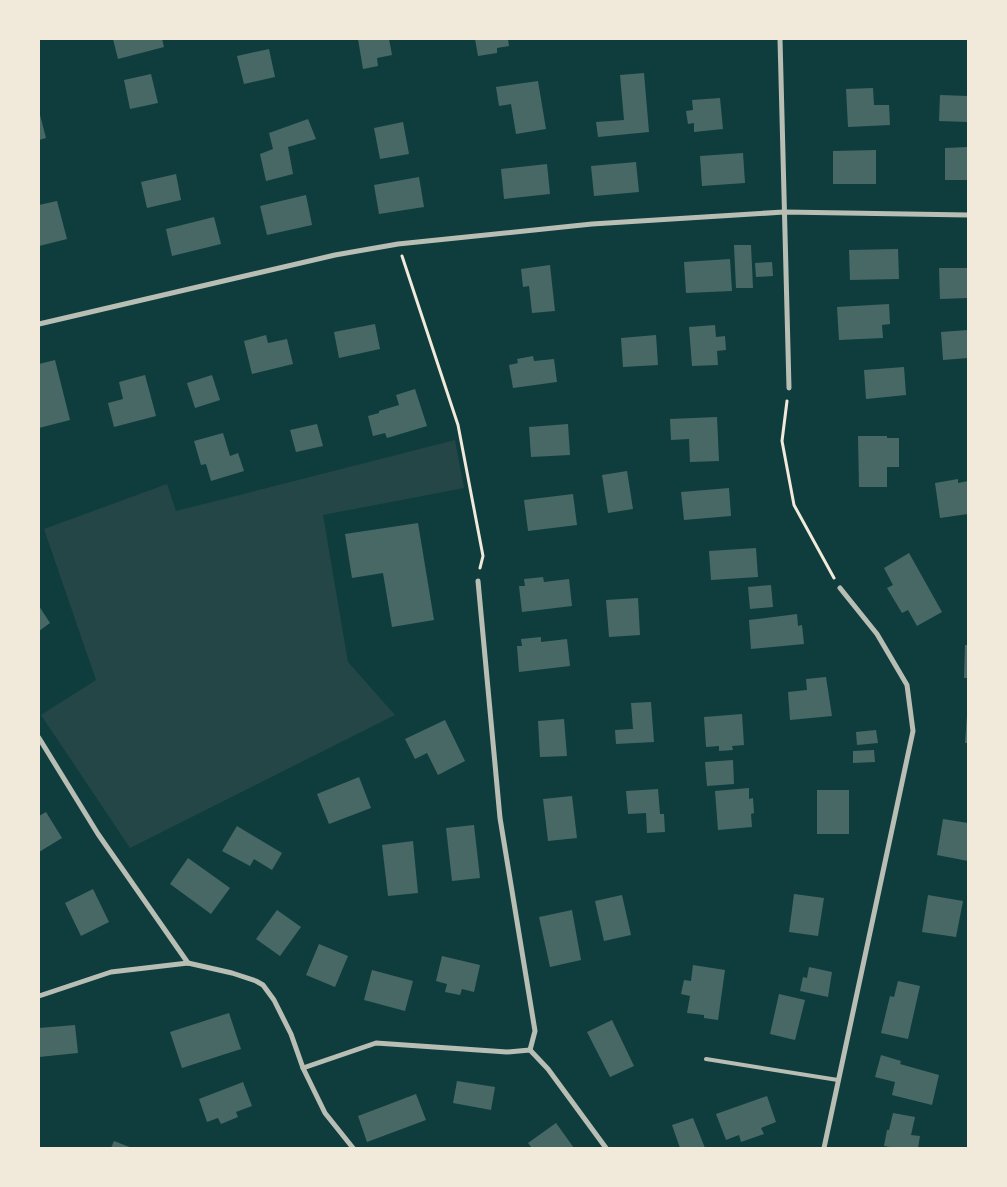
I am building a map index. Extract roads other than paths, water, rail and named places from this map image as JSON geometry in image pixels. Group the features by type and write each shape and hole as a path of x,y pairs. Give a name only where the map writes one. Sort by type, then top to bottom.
{"street":[{"path":"780,39 789,388"},
{"path":"39,324 335,255 398,244 592,224 784,212 968,215"},
{"path":"478,581 500,818 535,1031 530,1050"},
{"path":"824,1148 912,731 907,684 877,634 840,588"},
{"path":"39,738 98,834 188,963"},
{"path":"39,996 111,972 188,963 232,973 263,985 274,1000 291,1034 303,1068 325,1113 353,1148"},
{"path":"303,1068 376,1043 507,1052 530,1050"},
{"path":"530,1050 548,1069 606,1148"}],"lane":[{"path":"706,1059 838,1080"}]}
